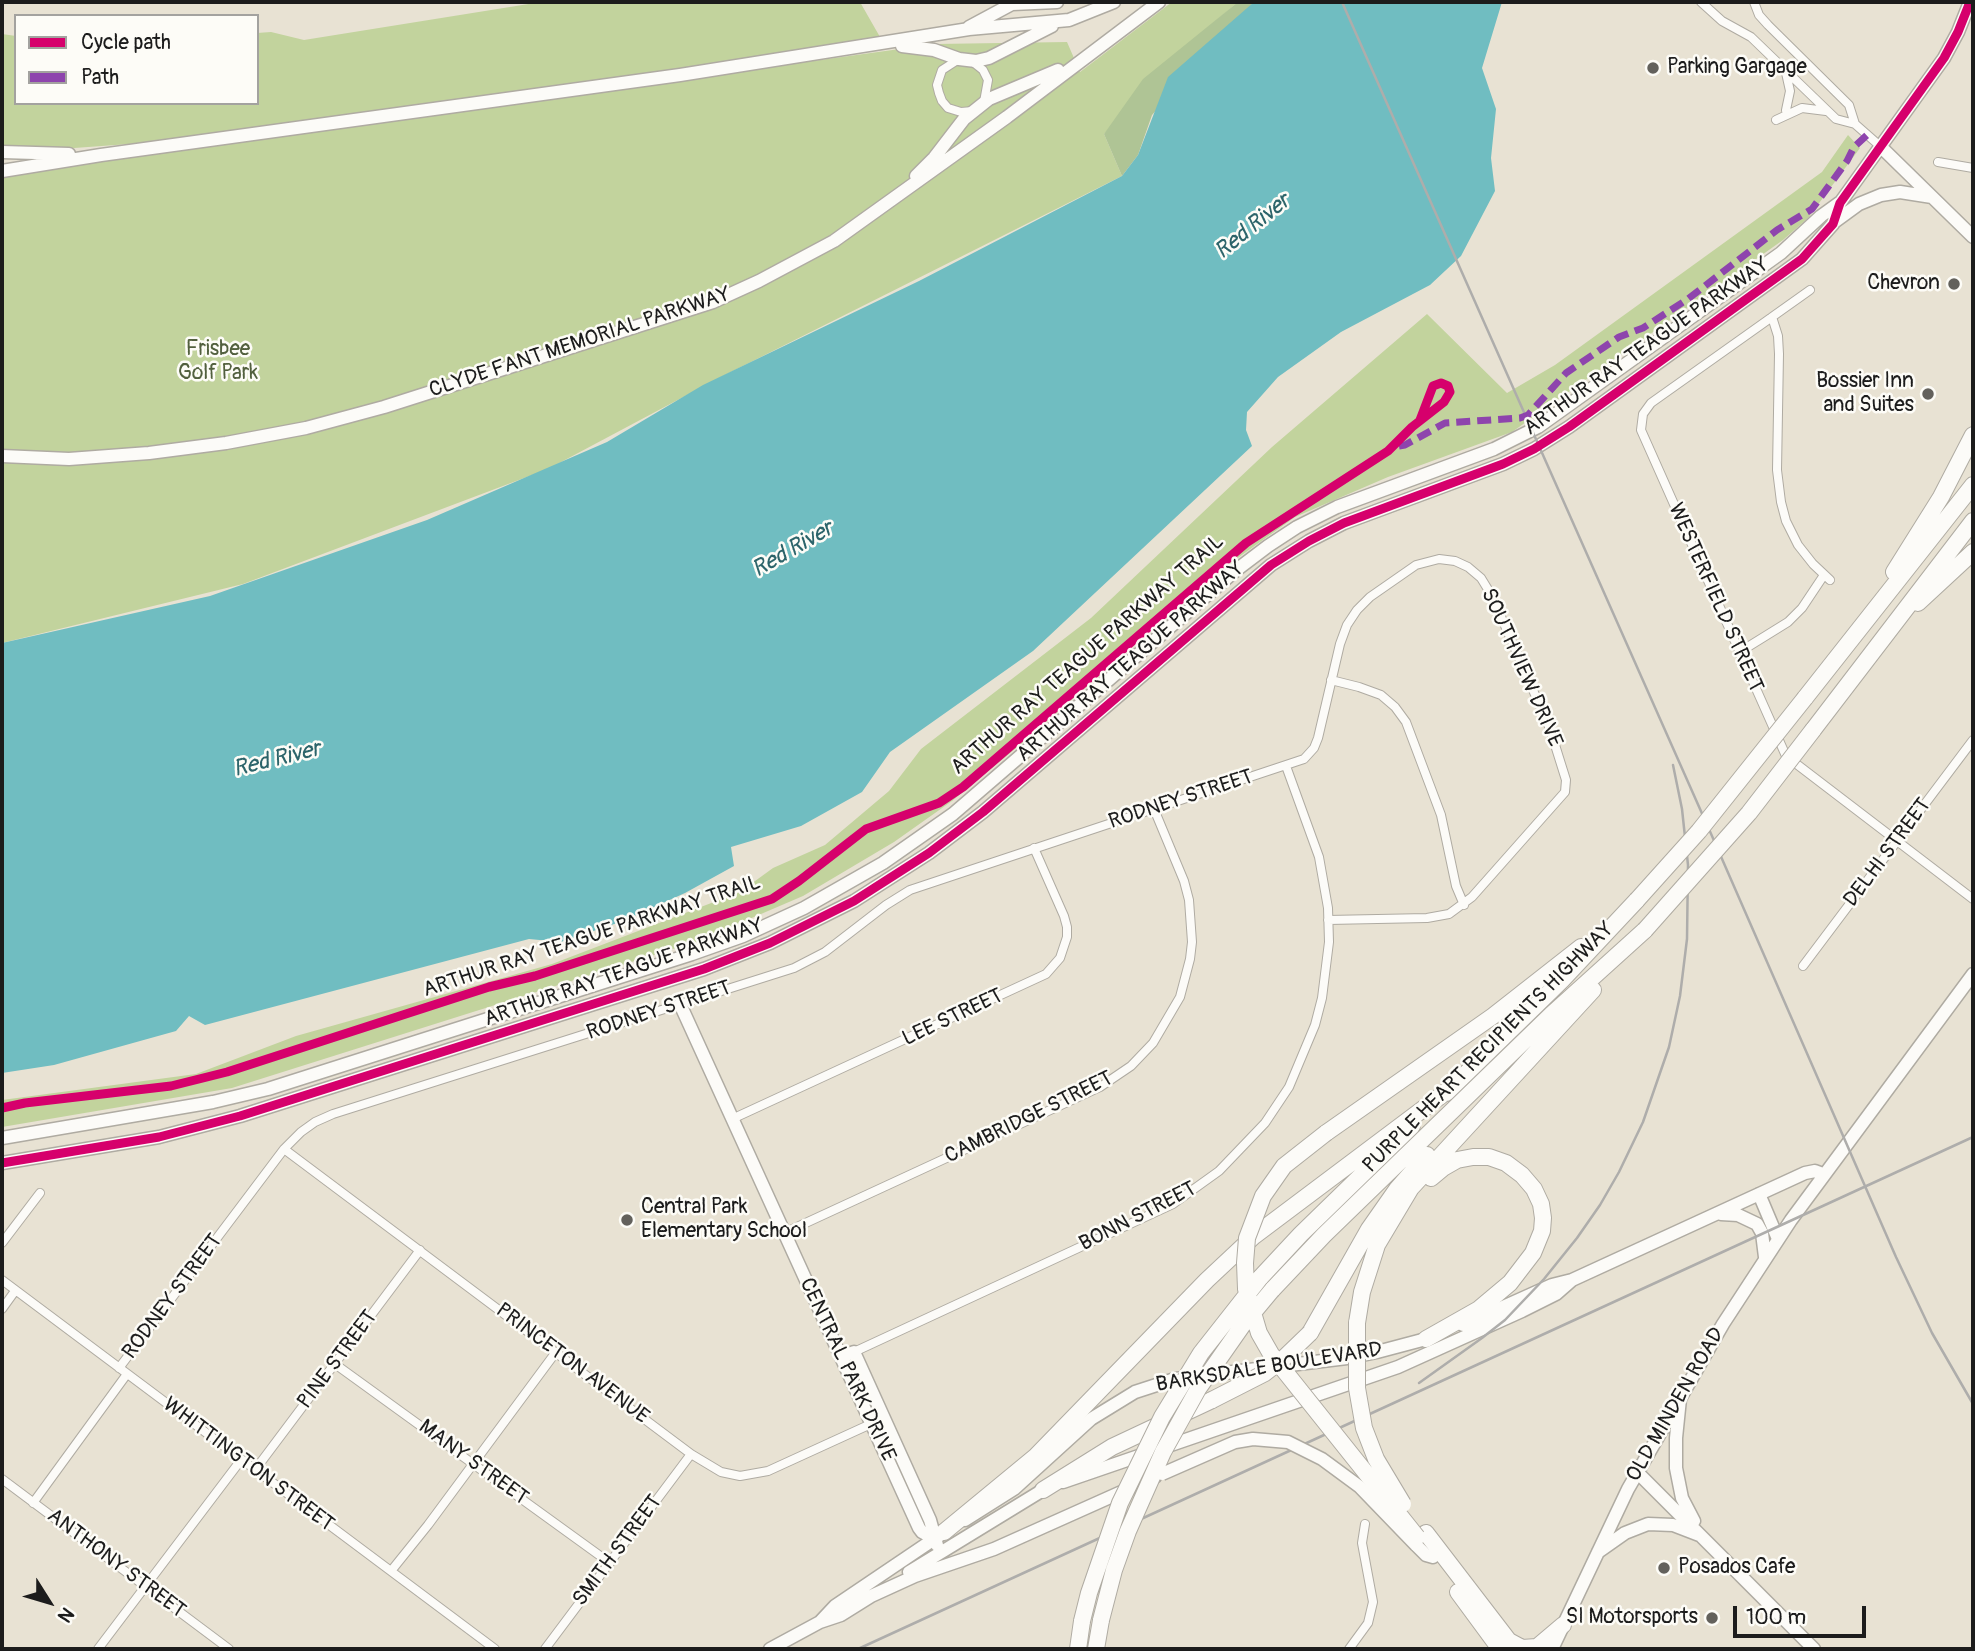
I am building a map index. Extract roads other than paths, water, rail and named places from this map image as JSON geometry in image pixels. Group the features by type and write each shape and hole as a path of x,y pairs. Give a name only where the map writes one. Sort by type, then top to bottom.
{"highway":[{"path":"1851,639 1941,497 1973,435"},
{"name":"PURPLE HEART RECIPIENTS HIGHWAY","path":"1079,1649 1089,1593 1120,1503 1162,1417 1201,1353 1260,1278 1301,1234 1545,996 1699,831 1973,485"},
{"name":"PURPLE HEART RECIPIENTS HIGHWAY","path":"1096,1649 1114,1570 1163,1452 1198,1389 1272,1290 1504,1061 1645,930 1749,813 1973,521"},
{"path":"1897,620 1935,589 1973,552"},
{"path":"1508,1646 1272,1354 1259,1333 1246,1289 1247,1238 1263,1196 1283,1166 1493,1016 1632,905"},
{"path":"1563,1626 1537,1647 1508,1646 1419,1538 1367,1435 1357,1388 1357,1323 1377,1245 1411,1188 1645,930"},
{"path":"1043,1490 1112,1447 1265,1373 1283,1359 1310,1333 1369,1228 1397,1189 1421,1160 1521,1068"},
{"path":"939,1535 1035,1457 1207,1280 1254,1236 1451,1088"},
{"path":"1369,1273 1422,1190 1443,1168 1457,1160 1489,1157 1506,1163 1522,1175 1534,1189 1541,1204 1543,1218 1542,1231 1533,1254 1510,1283 1494,1297 1426,1339"}],"main road":[{"path":"958,31 1023,2 1057,2"},
{"path":"884,44 933,50 965,60 989,58 1028,37 1114,2"},
{"name":"CLYDE FANT MEMORIAL PARKWAY","path":"2,457 69,459 188,449 274,435 364,414 713,302 820,250 1159,2"},
{"name":"ARTHUR RAY TEAGUE PARKWAY","path":"2,1163 159,1137 216,1124 704,969 814,922 896,875 958,832 1271,565 1344,523 1503,464 1552,439 1795,264 1815,247 1833,223 1840,203 1944,58 1958,33 1970,2"},
{"path":"2,171 135,150 680,75 958,31 1069,20"},
{"path":"871,215 934,158 964,120 979,107 1003,92 1049,75 1122,30"},
{"path":"1880,146 1973,237"},
{"path":"2,152 50,154 135,150"},
{"path":"1833,223 1859,204 1881,195 1900,192 1932,197"},
{"name":"ARTHUR RAY TEAGUE PARKWAY","path":"2,1138 213,1102 268,1089 692,954 743,936 814,903 883,863 961,808 1235,571 1268,546 1308,521 1345,504 1494,449 1538,427 1787,249 1821,216 1840,203"},
{"path":"1824,1174 1973,974"},
{"name":"CENTRAL PARK DRIVE","path":"680,1004 784,1233 803,1282 884,1418 939,1535 941,1553"},
{"name":"BARKSDALE BOULEVARD","path":"770,1649 820,1622 841,1615 1043,1490 1398,1367 1548,1299 1572,1280 1805,1173 1815,1171 1824,1174"},
{"name":"OLD MINDEN ROAD","path":"1552,1649 1637,1472 1681,1394 1778,1239 1824,1174"},
{"path":"1759,1195 1778,1239"},
{"path":"1714,1215 1738,1214 1757,1224 1764,1240 1765,1259"},
{"name":"BARKSDALE BOULEVARD","path":"820,1622 835,1606 939,1535 1002,1499 1091,1419 1135,1392 1175,1379 1377,1352 1426,1339 1558,1282 1572,1280"},
{"name":"CENTRAL PARK DRIVE","path":"848,1355 871,1424 919,1528 922,1532 939,1535"},
{"path":"1681,1394 1676,1445 1678,1483 1682,1498 1703,1536"},
{"path":"869,1597 915,1576 994,1549 1234,1442 1253,1439 1288,1442 1322,1459 1360,1487 1419,1538"},
{"path":"1637,1472 1814,1649"},
{"path":"1597,1553 1625,1533 1648,1524 1673,1525 1703,1536"}],"street":[{"path":"1701,2 1722,21 1751,37 1829,112 1842,122 1855,124"},
{"path":"1754,2 1762,18 1849,106 1855,124 1880,146"},
{"path":"965,60 983,70 988,80 987,92 979,107 961,112 948,108 937,85 942,70 965,60"},
{"path":"1785,70 1790,91 1786,110"},
{"path":"1776,120 1802,108 1829,112"},
{"path":"1938,162 1973,168"},
{"name":"WESTERFIELD STREET","path":"1810,290 1651,403 1641,419 1643,435 1786,756 1973,899"},
{"path":"1738,653 1792,619 1827,577 1806,557 1793,537 1780,497 1777,470 1779,354 1778,335 1772,317"},
{"name":"SOUTHVIEW DRIVE","path":"1286,766 1304,759 1314,748 1343,634 1357,610 1370,597 1416,565 1439,559 1455,561 1475,572 1486,586 1550,729 1567,786 1557,803 1464,905 1439,917 1328,920"},
{"path":"1331,680 1381,695 1395,707 1406,722 1439,807 1456,886 1464,905"},
{"name":"DELHI STREET","path":"1802,966 1973,740"},
{"name":"RODNEY STREET","path":"33,1503 123,1371 285,1149 307,1127 332,1114 802,965 825,952 901,895 1034,848 1286,766"},
{"name":"BONN STREET","path":"848,1355 1151,1215 1188,1194 1219,1171 1265,1123 1289,1087 1315,1025 1322,998 1329,942 1320,857 1286,766"},
{"name":"CAMBRIDGE STREET","path":"784,1233 1100,1087 1131,1066 1153,1043 1180,998 1192,942 1189,900 1184,881 1154,809"},
{"name":"LEE STREET","path":"732,1119 1046,974 1060,958 1067,937 1067,927 1034,848"},
{"name":"PRINCETON AVENUE","path":"285,1149 691,1454 721,1472 750,1476 768,1471 884,1418"},
{"path":"2,1243 40,1193"},
{"name":"PINE STREET","path":"255,1470 420,1250"},
{"name":"WHITTINGTON STREET","path":"2,1280 495,1649"},
{"path":"2,1309 15,1291"},
{"path":"391,1572 556,1352"},
{"name":"MANY STREET","path":"335,1364 610,1563"},
{"name":"SMITH STREET","path":"545,1649 691,1454"},
{"path":"98,1649 241,1460"},
{"name":"ANTHONY STREET","path":"2,1479 229,1649"},
{"path":"1349,1649 1368,1623 1373,1602 1362,1543 1365,1524"},
{"path":"941,1553 947,1565"}],"water":[{"name":"Red River","path":"1254,2 1502,2 1482,68 1496,109 1491,158 1495,191 1461,256 1430,285 1341,332 1278,377 1247,412 1246,430 1252,446 1033,651 890,752 862,792 801,826 731,847 734,866 685,893 623,921 561,942 529,939 205,1025 189,1016 176,1031 54,1065 2,1073 2,643 210,596 427,520 607,442 703,385 919,281 1122,176 1138,155 1168,77"}],"railway":[{"path":"1342,2 1896,1257 1932,1333 1973,1404"},
{"path":"1419,1383 1505,1320 1544,1279 1600,1205 1643,1122 1669,1047 1680,996 1687,939 1688,865 1682,809 1673,765"},
{"path":"858,1649 1973,1137"}],"place":[{"name":"Parking Gargage","path":"1653,68"},
{"name":"Chevron","path":"1954,284"},
{"name":"Bossier Inn and Suites","path":"1928,394"},
{"name":"Central Park Elementary School","path":"627,1220"},
{"name":"Posados Cafe","path":"1664,1568"},
{"name":"SI Motorsports","path":"1712,1618"}],"park label":[{"name":"Frisbee Golf Park","path":"218,362"}]}
